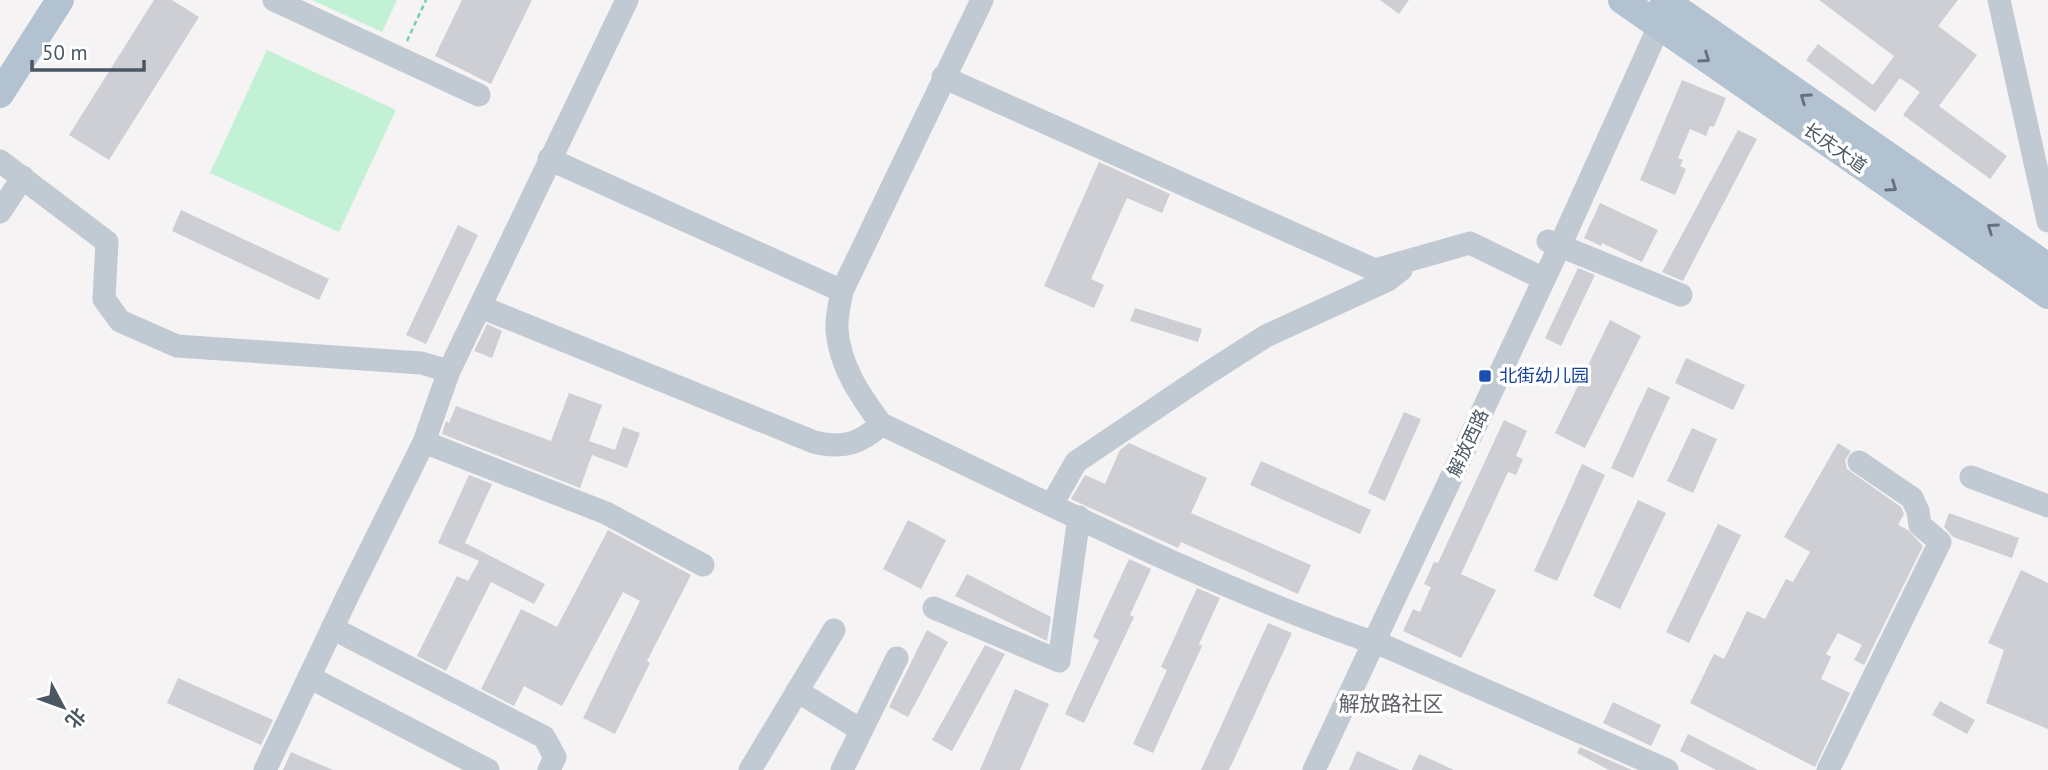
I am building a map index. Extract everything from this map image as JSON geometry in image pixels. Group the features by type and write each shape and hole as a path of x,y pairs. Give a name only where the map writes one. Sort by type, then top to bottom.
{"main road":[{"path":"0,62 40,0"},
{"path":"0,94 60,0"},
{"name":"长庆大道","path":"1622,0 1662,8 2048,267"},
{"name":"长庆大道","path":"1662,8 2048,295"}],"street":[{"path":"274,0 479,95"},
{"path":"265,770 424,442 449,371 627,0"},
{"path":"982,0 842,291 836,327 843,363 860,396 881,424 1185,566 1368,641 1667,770"},
{"path":"1999,0 2048,221"},
{"name":"解放西路","path":"1314,770 1368,641 1662,8"},
{"path":"943,77 1376,270 1470,243 1538,277"},
{"path":"549,159 842,291"},
{"path":"0,161 107,242 104,299 120,321 177,346 421,363 449,371"},
{"path":"0,212 23,177"},
{"path":"1554,244 1681,295"},
{"path":"1052,504 1076,462 1266,336 1388,280 1418,257"},
{"path":"481,307 814,442 832,446 851,444 868,437 881,424"},
{"path":"424,442 606,513 703,565"},
{"path":"1828,770 1940,542 1920,525 1912,498 1859,462"},
{"path":"1971,477 2048,506"},
{"path":"934,608 1059,661 1079,517"},
{"path":"332,628 544,737 555,757 549,770"},
{"path":"750,770 834,630"},
{"name":"解放西路","path":"1300,770 1368,641"},
{"path":"842,770 897,658"},
{"path":"309,677 488,770"},
{"path":"797,691 861,730"}],"path":[{"path":"399,58 426,0"}],"green space":[{"path":"312,0 397,0 382,32"},
{"path":"267,50 396,110 339,232 210,173"}],"building":[{"path":"154,0 172,0 199,17 109,160 69,135"},
{"path":"462,0 532,0 491,84 435,56"},
{"path":"1380,0 1409,0 1399,14"},
{"path":"1819,0 1958,0 1938,26 1977,55 1939,106 2007,156 1990,179 1903,115 1920,92 1900,78 1875,112 1806,60 1818,44 1873,85 1894,56"},
{"path":"1682,80 1726,98 1714,127 1710,126 1706,136 1690,129 1678,158 1683,160 1680,166 1686,169 1675,195 1640,180"},
{"path":"1738,130 1757,139 1683,281 1662,272"},
{"path":"1099,162 1170,194 1162,213 1127,198 1091,279 1104,285 1094,308 1044,286"},
{"path":"1600,203 1658,230 1642,262 1602,243 1601,246 1584,238"},
{"path":"181,210 329,279 319,300 172,231"},
{"path":"458,225 478,235 426,344 406,335"},
{"path":"1578,268 1595,275 1561,346 1545,338"},
{"path":"1135,308 1202,329 1198,342 1130,321"},
{"path":"1610,320 1641,336 1585,448 1555,433"},
{"path":"487,324 502,331 492,358 474,351"},
{"path":"1686,358 1745,385 1733,410 1675,383"},
{"path":"1648,387 1670,397 1633,478 1611,468"},
{"path":"569,393 602,405 589,441 615,450 623,427 640,433 627,468 592,455 580,488 442,434 446,421 449,423 456,406 551,441"},
{"path":"1404,412 1421,419 1385,501 1368,493"},
{"path":"1504,420 1527,431 1516,456 1523,459 1516,475 1508,472 1461,574 1496,590 1461,658 1403,631 1413,609 1420,612 1431,587 1424,584 1434,562 1438,563"},
{"path":"1692,428 1717,439 1693,493 1667,481"},
{"path":"1129,443 1207,478 1191,513 1311,565 1298,594 1181,542 1178,548 1071,499 1085,475 1105,484 1120,450"},
{"path":"1838,443 1851,451 1845,460 1847,469 1901,507 1904,514 1898,525 1908,530 1923,546 1864,665 1854,660 1862,645 1838,633 1826,654 1831,657 1821,679 1850,693 1815,767 1690,703 1714,654 1724,659 1747,611 1765,619 1786,579 1793,582 1810,552 1784,537"},
{"path":"1261,461 1371,510 1360,534 1250,485"},
{"path":"1582,464 1605,475 1557,581 1534,571"},
{"path":"469,475 492,484 465,543 545,584 534,604 491,582 446,671 417,656 457,576 468,581 479,561 438,543"},
{"path":"1638,500 1666,513 1620,609 1593,596"},
{"path":"1949,513 2019,538 2012,558 1953,537 1944,527"},
{"path":"908,520 946,540 921,589 883,569"},
{"path":"1718,524 1741,535 1689,643 1666,632"},
{"path":"608,530 691,575 647,661 650,663 615,734 583,718 640,601 623,592 562,706 524,686 514,706 481,689 521,609 557,627"},
{"path":"1129,559 1151,569 1130,615 1134,617 1084,723 1065,714 1099,640 1093,637"},
{"path":"2021,570 2048,583 2048,729 1986,703 2004,650 1988,643"},
{"path":"967,574 1051,617 1047,641 955,596"},
{"path":"1197,588 1220,598 1199,644 1202,646 1153,753 1133,744 1167,670 1161,667"},
{"path":"1268,623 1292,633 1229,770 1201,770"},
{"path":"927,630 948,642 908,717 889,707"},
{"path":"985,645 1005,654 952,751 932,740"},
{"path":"178,678 273,720 261,745 167,703"},
{"path":"1015,689 1049,704 1020,770 980,770"},
{"path":"1940,701 1975,720 1967,734 1932,715"},
{"path":"1613,702 1661,725 1651,746 1603,723"},
{"path":"1688,734 1758,770 1716,770 1680,751"},
{"path":"1580,747 1632,770 1609,770 1577,753"},
{"path":"1357,751 1400,770 1349,770"},
{"path":"291,752 333,770 283,770"},
{"path":"1419,754 1454,770 1412,770"}],"place":[{"name":"北街幼儿园","path":"1485,376"}],"district":[{"name":"解放路社区","path":"1391,704"}]}
